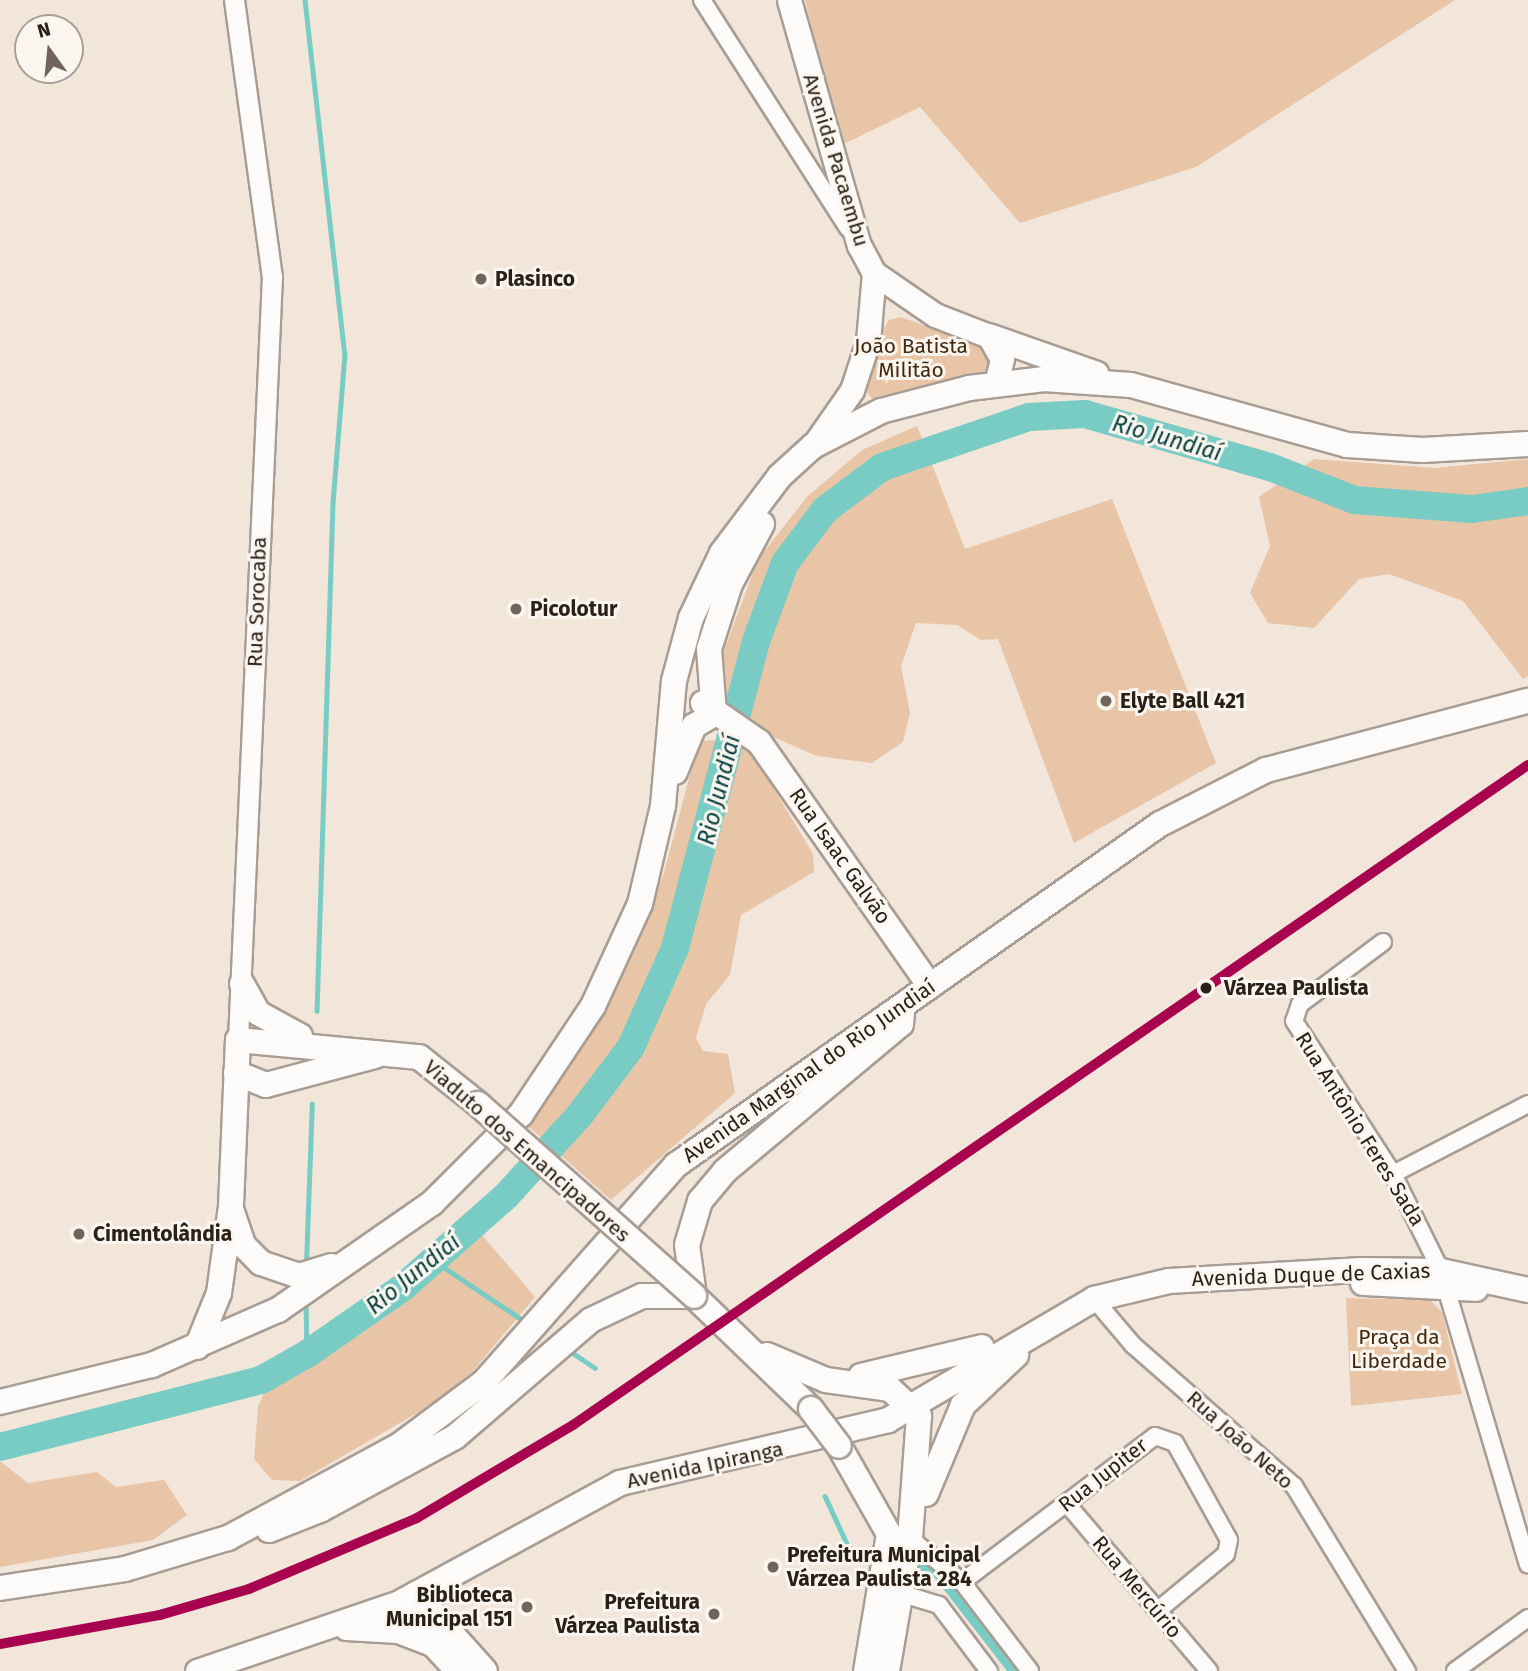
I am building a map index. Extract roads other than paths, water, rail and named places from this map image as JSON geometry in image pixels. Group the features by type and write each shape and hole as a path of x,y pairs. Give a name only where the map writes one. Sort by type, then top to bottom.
{"main road":[{"name":"Avenida Pacaembu","path":"789,0 859,245 874,273 936,315 989,336"},
{"path":"663,806 674,681 691,618 722,553 780,476 813,446 852,390 868,341 874,273"},
{"path":"718,716 706,672 716,622 746,548 795,482 852,440 987,396 996,383 1002,359 989,336"},
{"path":"989,336 1131,385 1347,445 1423,450 1528,444"},
{"path":"813,446 881,411 996,383 1044,379 1131,385"},
{"path":"691,618 692,682 718,716"},
{"name":"Avenida Marginal do Rio Jundiaí","path":"0,1588 125,1569 228,1538 444,1416 521,1343 676,1165 1084,875 1210,796 1266,770 1528,701"},
{"path":"0,1402 61,1391 197,1347 278,1310 377,1247 488,1151 593,1006 640,904 663,806 686,739 718,716"},
{"name":"Rua Isaac Galvão","path":"718,716 759,742 930,986"},
{"path":"242,984 272,1024 342,1045"},
{"path":"228,1538 293,1522 407,1467 500,1404 611,1306 654,1294 694,1296 687,1245 700,1201 725,1171 901,1024 903,1005"},
{"path":"238,1040 342,1045"},
{"name":"Rua Sorocaba","path":"231,1206 238,1040"},
{"name":"Viaduto dos Emancipadores","path":"342,1045 396,1052 441,1070 749,1346 811,1409 839,1446 875,1504 900,1536"},
{"path":"236,1073 267,1085 396,1052"},
{"path":"232,1138 267,1085"},
{"path":"231,1206 244,1246 284,1273 314,1274 377,1247"},
{"path":"197,1347 219,1293 231,1206"},
{"name":"Avenida Duque de Caxias","path":"1094,1299 1169,1281 1328,1273 1399,1288 1443,1279 1526,1290"},
{"name":"Avenida Ipiranga","path":"197,1671 315,1633 410,1597 620,1483 797,1446 913,1407 1066,1312 1094,1299"},
{"path":"826,1380 969,1353 1066,1312"},
{"path":"887,1671 903,1594 900,1536 963,1405 993,1371 1066,1312"},
{"path":"749,1346 826,1380 890,1389 913,1407 922,1427 900,1536 866,1671"},
{"path":"875,1504 896,1499 934,1464"},
{"path":"410,1597 430,1643 458,1671"},
{"path":"410,1597 485,1671"},
{"name":"Avenida Ipiranga","path":"315,1633 380,1628 430,1643"}],"street":[{"name":"Rua Sorocaba","path":"234,0 272,276 238,1040"},
{"path":"702,0 859,245"},
{"name":"Rua Antônio Feres Sada","path":"1383,942 1300,1004 1294,1021 1393,1174 1443,1279 1528,1564"},
{"path":"1393,1174 1528,1104"},
{"name":"Rua João Neto","path":"1094,1299 1133,1345 1294,1486 1407,1671"},
{"name":"Rua Jupiter","path":"962,1582 1066,1504 1145,1440 1175,1443 1229,1541 1226,1554 1157,1611"},
{"name":"Rua Mercúrio","path":"1066,1504 1209,1671"},
{"path":"900,1536 962,1582 1030,1671"},
{"path":"903,1594 939,1605 989,1671"},
{"path":"1455,1671 1528,1618"}],"waterway":[{"path":"305,0 345,354 333,503 317,1011"},
{"name":"Rio Jundiaí","path":"0,1447 261,1380 307,1354 402,1288 507,1195 579,1116 631,1047 675,948 756,641 785,563 825,510 882,467 1029,417 1085,414 1270,467 1354,500 1472,509 1528,501"},
{"path":"306,1264 312,1104"},
{"path":"433,1260 527,1323"},
{"path":"306,1301 307,1354"},
{"path":"570,1351 595,1368"},
{"path":"825,1496 849,1548 868,1552"},
{"path":"921,1565 938,1569 1017,1671"}],"place":[{"name":"Plasinco","path":"481,279"},
{"name":"Picolotur","path":"516,609"},
{"name":"Elyte Ball 421","path":"1106,701"},
{"name":"Várzea Paulista","path":"1206,988"},
{"name":"Cimentolândia","path":"79,1234"},
{"name":"Prefeitura Municipal Várzea Paulista 284","path":"773,1567"},
{"name":"Biblioteca Municipal 151","path":"527,1607"},
{"name":"Prefeitura Várzea Paulista","path":"714,1614"}],"park label":[{"name":"João Batista Militão","path":"911,358"},
{"name":"Praça da Liberdade","path":"1399,1349"}]}
